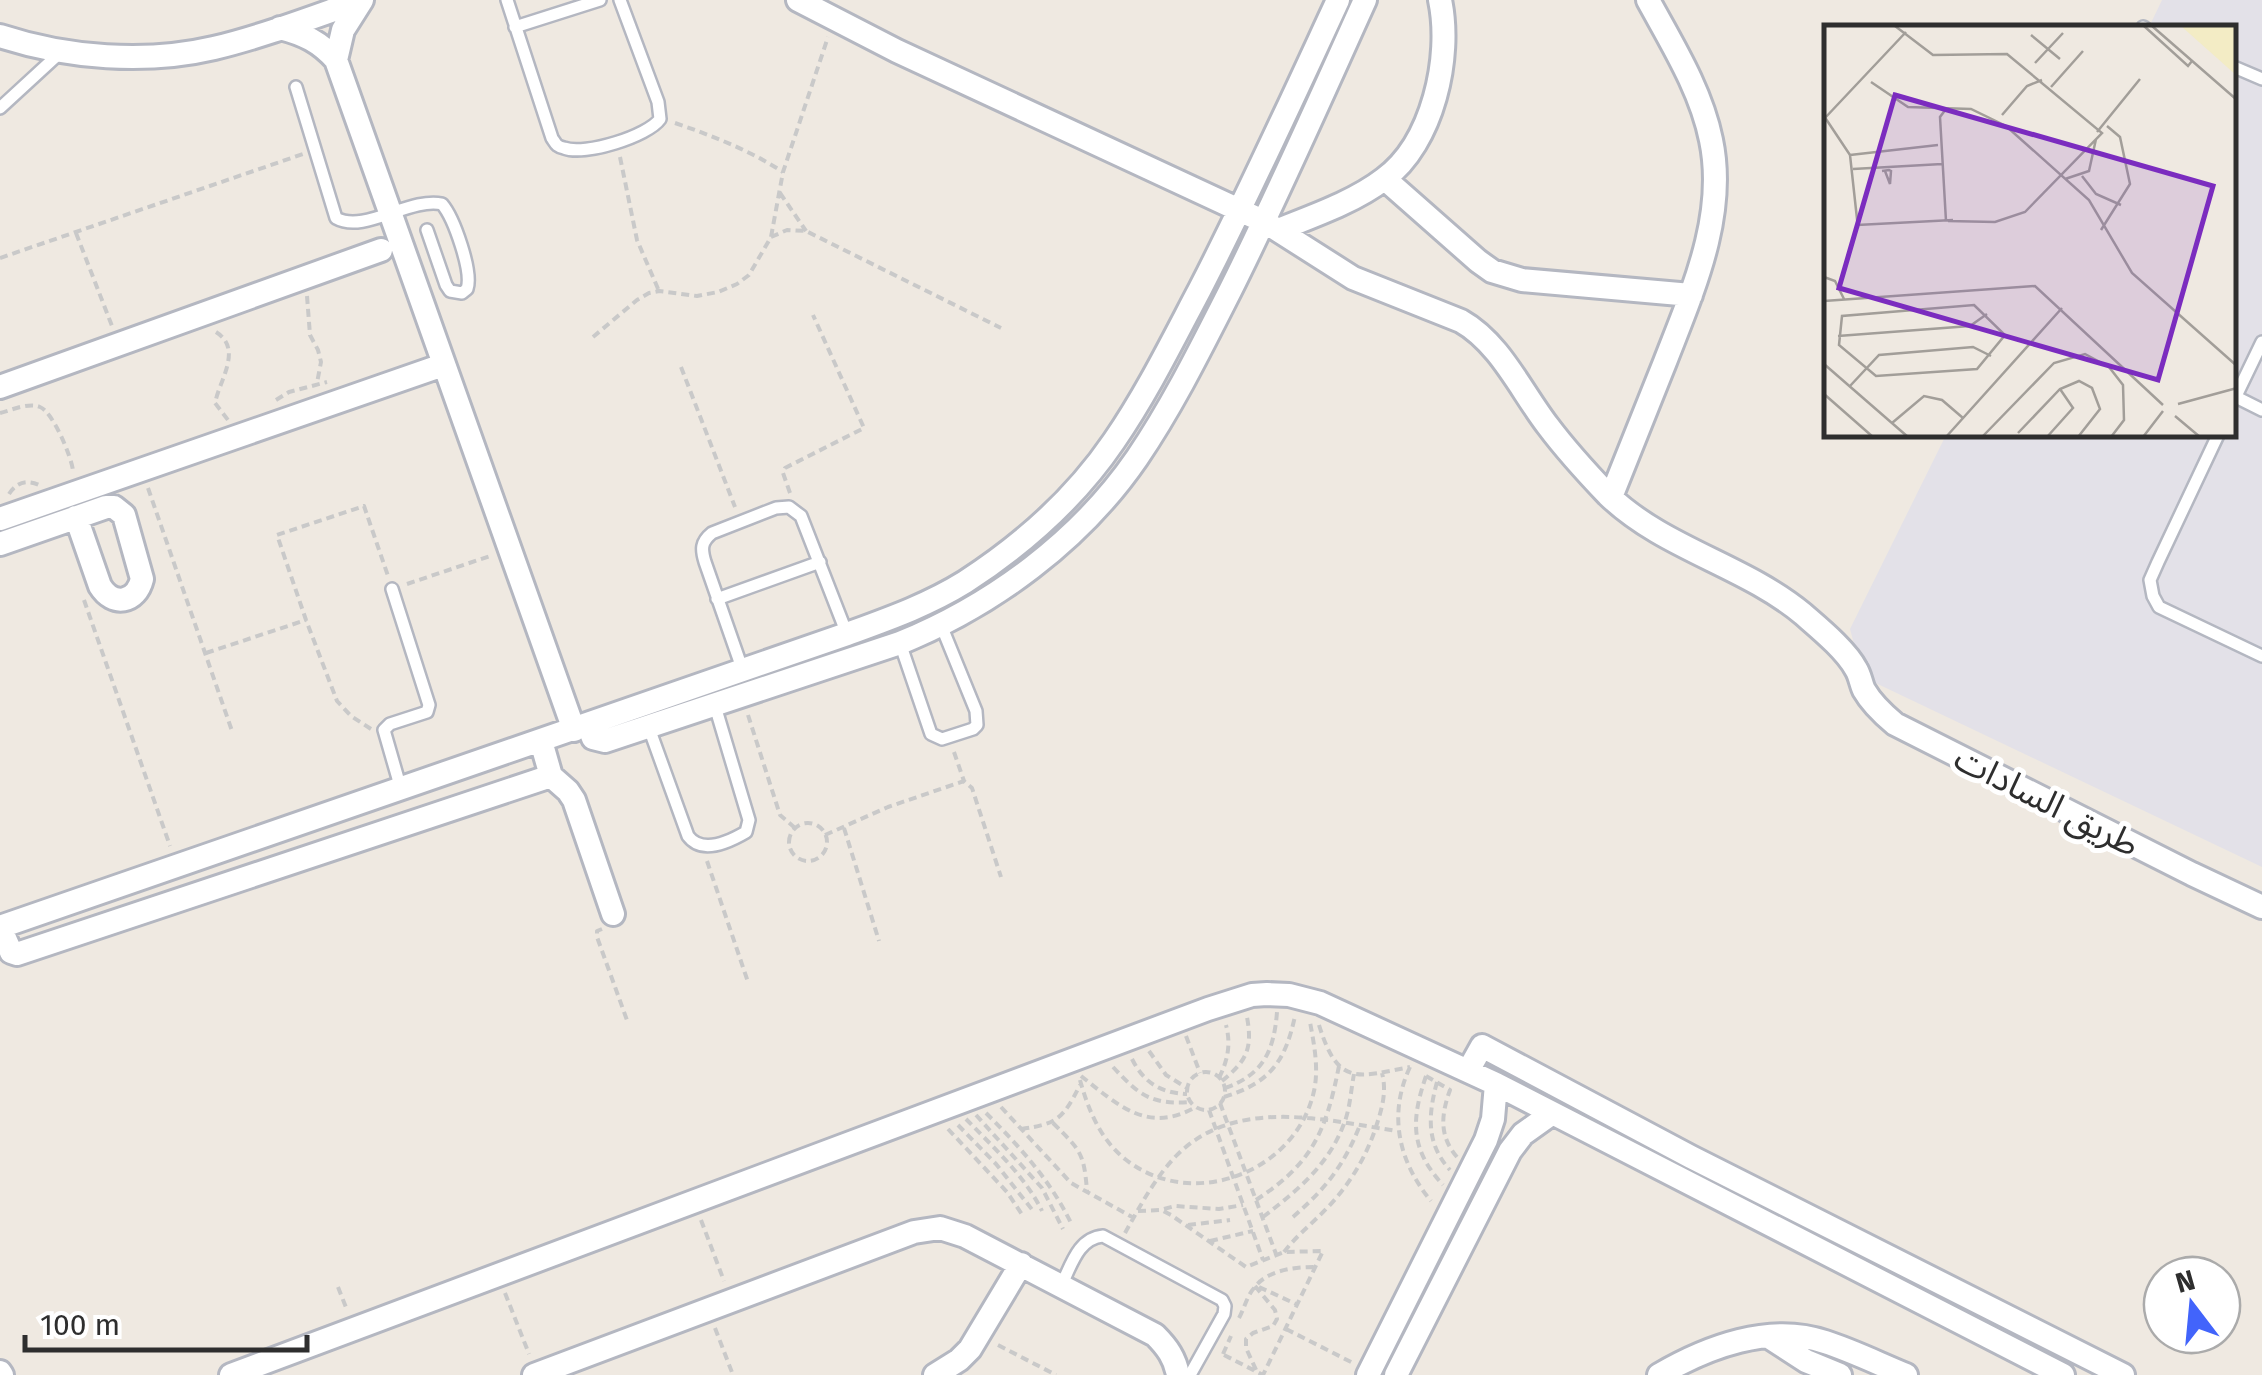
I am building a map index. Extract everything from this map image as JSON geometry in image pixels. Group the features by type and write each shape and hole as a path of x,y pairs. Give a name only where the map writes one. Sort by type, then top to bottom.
{"street":[{"path":"0,36 62,51 159,56 215,48 362,0"},
{"path":"336,60 343,30 362,0"},
{"name":"طريق السادات","path":"798,0 896,51 1271,226 1353,278 1473,328 1494,350 1551,430 1612,498 1640,521 1773,591 1804,614 1856,668 1870,700 1895,724 2262,907"},
{"path":"551,776 21,953 11,952 0,927 847,634 928,603 997,560 1086,478 1141,399 1240,212 1338,0"},
{"path":"280,28 312,38 336,60 443,366 581,728 601,742 900,643 980,604 1049,554 1108,495 1166,412 1271,226 1364,0"},
{"path":"1271,226 1351,198 1384,179 1404,160 1420,136 1438,90 1443,44 1440,0"},
{"path":"1612,498 1691,295 1714,202 1716,173 1703,112 1648,0"},
{"path":"1384,179 1492,271 1522,280 1691,295"},
{"path":"0,388 381,250"},
{"path":"6,516 443,366"},
{"path":"0,544 76,518"},
{"path":"541,741 551,776 574,800 610,920"},
{"path":"231,1375 1216,1006 1241,998 1289,996 1329,1007 1496,1084 2062,1375"},
{"path":"1468,1071 1482,1046 1691,1157 2124,1375"},
{"path":"1369,1373 1486,1140 1493,1120 1496,1084"},
{"path":"1396,1375 1510,1151 1522,1134 1550,1114"},
{"path":"1486,1140 1510,1151"},
{"path":"535,1374 927,1228 954,1230 1155,1335 1173,1357 1178,1375"},
{"path":"935,1375 959,1360 980,1336 1021,1264"},
{"path":"1659,1375 1689,1358 1734,1342 1798,1336 1823,1340 1906,1375"},
{"path":"1769,1337 1840,1375"}],"lane":[{"path":"507,0 546,124 557,144 579,150 649,130 660,119 658,102 620,0"},
{"path":"515,27 600,0"},
{"path":"0,108 62,51"},
{"path":"2237,68 2262,79"},
{"path":"296,87 336,218 356,222 437,202 451,216 469,277 467,290 450,291 446,286 427,230"},
{"path":"2237,395 2262,342"},
{"path":"2237,400 2262,410"},
{"path":"2217,438 2150,580 2153,596 2159,607 2262,656"},
{"path":"743,671 702,546 712,533 782,506 797,512 805,523 847,634"},
{"path":"717,599 820,562"},
{"path":"392,589 429,709 385,727 384,736 401,789"},
{"path":"900,643 932,734 942,740 973,729 978,718 941,625"},
{"path":"649,728 692,843 702,847 740,836 749,826 748,814 715,706"},
{"path":"1061,1286 1082,1246 1103,1236 1222,1300 1224,1314 1190,1375"}],"path":[{"path":"593,337 638,300 658,290 697,296 718,292 749,275 770,237 783,172 835,19"},
{"path":"660,119 734,145 783,172"},
{"path":"617,142 637,240 658,290"},
{"path":"0,258 316,150"},
{"path":"780,192 806,231"},
{"path":"770,237 787,230 806,231 1001,328"},
{"path":"76,233 119,344"},
{"path":"308,277 308,324 321,362 317,383"},
{"path":"797,512 783,473 785,468 864,428 813,315"},
{"path":"191,319 228,342 230,352 215,403 241,434"},
{"path":"682,366 741,521"},
{"path":"0,413 30,406 47,412 72,461 73,473 69,477"},
{"path":"141,470 232,731"},
{"path":"6,516 9,495 23,482 40,486 49,501"},
{"path":"384,736 350,716 338,701 278,536 364,506 392,589 512,549"},
{"path":"82,596 177,866"},
{"path":"205,653 306,620"},
{"path":"742,696 780,815 794,828"},
{"path":"948,738 964,780 972,788 1000,878"},
{"path":"826,835 888,807 964,780"},
{"path":"815,824 826,835 821,856 815,860 800,860 790,849 794,828 815,824"},
{"path":"844,828 879,940"},
{"path":"702,847 748,982"},
{"path":"610,920 597,931 597,936 628,1023"},
{"path":"1289,996 1288,1041 1272,1071 1262,1081 1208,1110 1190,1102 1190,1082 1200,1074 1207,1072 1222,1082 1244,1080 1254,1073 1269,1053 1276,1023 1289,996"},
{"path":"1222,1082 1248,1052 1250,1029 1241,998"},
{"path":"1216,1006 1229,1042 1222,1082 1228,1125 1276,1254"},
{"path":"1196,1107 1174,1118 1138,1114 1112,1101 1079,1074 1094,1121 1113,1148 1139,1168 1158,1177 1190,1183 1233,1178 1282,1149 1305,1116 1316,1078 1308,1018 1328,1026"},
{"path":"1180,1019 1200,1074"},
{"path":"1318,1022 1329,1052 1339,1066 1354,1074 1363,1076 1410,1067"},
{"path":"1134,1036 1138,1070 1147,1081 1173,1093 1187,1091"},
{"path":"1134,1036 1157,1066 1187,1091"},
{"path":"1097,1050 1128,1084 1146,1097 1160,1102 1190,1102"},
{"path":"1396,1060 1410,1067"},
{"path":"1256,1200 1282,1183 1302,1162 1326,1120 1339,1066"},
{"path":"1410,1067 1400,1094 1398,1131 1403,1156 1429,1200 1460,1193"},
{"path":"1284,1252 1346,1185 1370,1147 1385,1094 1382,1073"},
{"path":"1262,1218 1318,1168 1344,1122 1354,1074"},
{"path":"1426,1076 1450,1090 1442,1121 1460,1193 1434,1174 1416,1140 1418,1100 1426,1076"},
{"path":"1437,1082 1429,1124 1432,1138 1460,1193"},
{"path":"1020,1130 1054,1123 1065,1113 1081,1083"},
{"path":"958,1103 1020,1130 1071,1183 1134,1218"},
{"path":"958,1103 1034,1194 1042,1211"},
{"path":"958,1103 996,1164 1034,1212"},
{"path":"958,1103 1024,1216"},
{"path":"958,1103 1041,1172 1071,1223"},
{"path":"958,1103 1010,1151 1042,1188 1063,1230"},
{"path":"1208,1110 1263,1260"},
{"path":"1118,1244 1158,1177 1186,1148 1228,1125 1278,1116 1305,1116 1398,1131"},
{"path":"1054,1123 1084,1157 1088,1194"},
{"path":"1293,1217 1334,1177 1360,1125"},
{"path":"694,1202 732,1301"},
{"path":"1138,1211 1243,1205"},
{"path":"1162,1210 1246,1267 1284,1252 1324,1251 1261,1374"},
{"path":"1188,1225 1230,1220"},
{"path":"1210,1241 1253,1231"},
{"path":"1261,1374 1222,1354 1255,1285 1287,1268 1316,1267"},
{"path":"498,1275 535,1374"},
{"path":"1255,1285 1297,1305"},
{"path":"1255,1285 1277,1318 1269,1329 1246,1338 1246,1348 1261,1374"},
{"path":"338,1287 354,1328"},
{"path":"708,1310 732,1375"},
{"path":"1286,1330 1369,1373"},
{"path":"980,1336 1056,1375"}],"shaded area":[{"path":"2162,0 2262,0 2262,867 1863,677 1850,629 1945,438 2237,438 2237,25 2150,25"}]}
